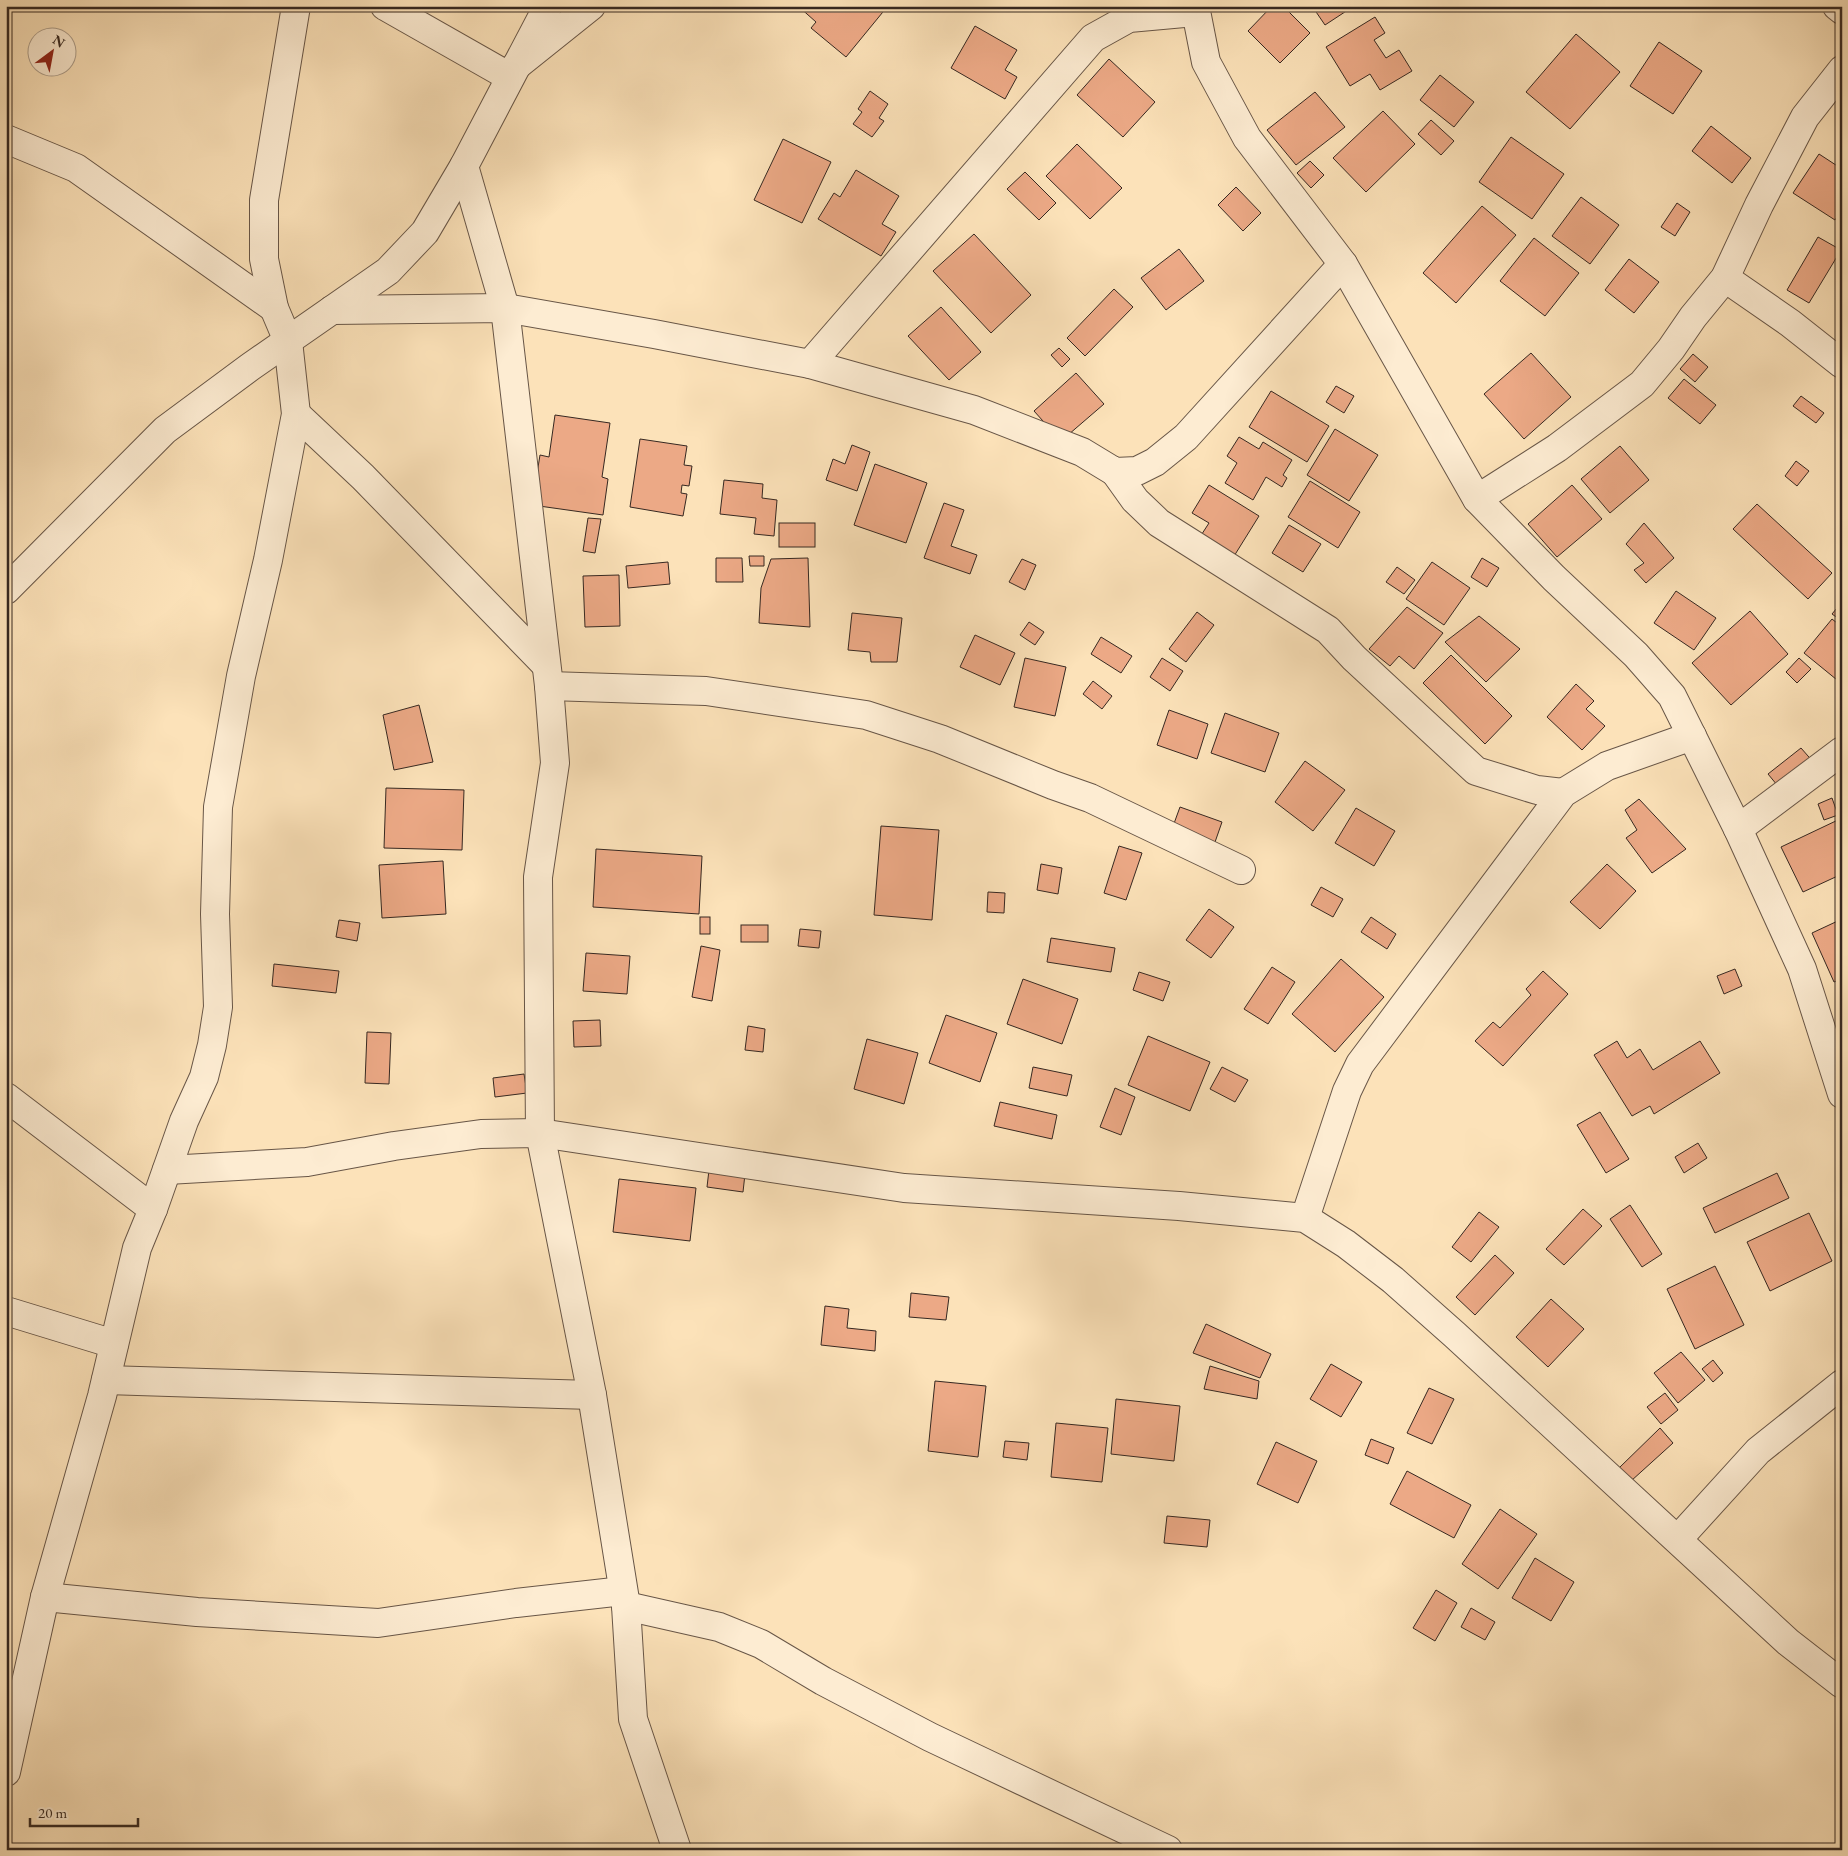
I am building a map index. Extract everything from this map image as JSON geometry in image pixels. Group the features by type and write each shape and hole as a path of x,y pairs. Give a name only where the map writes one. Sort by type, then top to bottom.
{"street":[{"path":"6,1772 45,1598 106,1380 137,1248 184,1121 204,1077 212,1045 218,1006 215,914 218,807 240,676 268,560 296,414 288,342 274,308 264,259 264,200 296,6"},
{"path":"385,6 513,71"},
{"path":"6,590 165,430 250,367 388,271 425,232 464,166 548,6"},
{"path":"513,71 591,6"},
{"path":"1836,6 1842,10"},
{"path":"810,364 1094,38 1128,18 1195,9 1206,62 1246,138 1343,264 1477,499 1554,578 1636,655 1672,696 1738,829 1802,969 1842,1094"},
{"path":"1477,499 1557,448 1642,384 1725,278 1759,205 1806,117 1842,70"},
{"path":"6,139 76,168 274,308"},
{"path":"464,166 505,308 547,676 555,763 538,877 540,1133 592,1395 624,1599 632,1719 677,1850"},
{"path":"1115,472 1136,471 1155,462 1186,437 1343,264"},
{"path":"1725,278 1790,323 1842,364"},
{"path":"332,310 505,308 654,334 810,364 974,410 1082,452 1115,472 1135,500 1159,523 1328,630 1354,658 1476,772 1537,790 1563,792"},
{"path":"296,414 363,477 547,676 706,692 866,715 940,739 1044,782 1090,798 1241,870"},
{"path":"1304,1218 1347,1091 1360,1064 1563,792 1607,766 1692,736"},
{"path":"1738,829 1842,751"},
{"path":"6,1097 153,1209"},
{"path":"167,1170 307,1162 394,1146 481,1134 540,1133 904,1188 1179,1206 1304,1218 1346,1244 1394,1280 1788,1642 1842,1684"},
{"path":"6,1311 114,1344"},
{"path":"106,1380 592,1395"},
{"path":"1678,1539 1758,1451 1842,1384"},
{"path":"45,1598 197,1612 378,1623 516,1603 624,1599 719,1627 761,1644 823,1681 930,1737 1168,1850"}],"building":[{"path":"798,6 887,7 846,57 811,28 816,22"},
{"path":"1272,6 1283,6 1310,33 1280,63 1248,31"},
{"path":"1312,6 1354,6 1325,25"},
{"path":"1375,17 1385,33 1374,40 1386,58 1399,50 1412,71 1380,90 1370,74 1350,86 1326,47"},
{"path":"975,26 1017,50 1005,70 1017,77 1005,99 951,68"},
{"path":"1576,34 1620,72 1570,129 1526,92"},
{"path":"1659,42 1702,71 1673,114 1630,86"},
{"path":"1109,59 1155,102 1123,137 1077,95"},
{"path":"1440,75 1474,102 1454,127 1420,100"},
{"path":"870,91 888,104 879,118 884,121 872,137 853,124 862,112 858,109"},
{"path":"1315,92 1345,127 1296,165 1267,130"},
{"path":"1383,111 1415,144 1366,192 1333,158"},
{"path":"1431,120 1454,141 1441,155 1418,134"},
{"path":"1711,126 1751,158 1732,183 1692,151"},
{"path":"1511,137 1564,174 1532,219 1479,182"},
{"path":"783,139 831,162 802,223 754,200"},
{"path":"1077,144 1122,188 1090,219 1046,176"},
{"path":"1819,154 1842,169 1842,209 1835,220 1793,193"},
{"path":"1310,161 1324,175 1311,188 1297,173"},
{"path":"856,170 899,196 882,224 896,232 881,256 818,219 834,193 840,197"},
{"path":"1025,172 1056,203 1039,220 1007,189"},
{"path":"1236,187 1261,213 1243,231 1218,205"},
{"path":"1581,197 1619,225 1590,264 1552,236"},
{"path":"1677,203 1690,212 1675,236 1661,227"},
{"path":"1482,206 1516,235 1456,303 1423,273"},
{"path":"974,234 1031,295 991,333 933,271"},
{"path":"1818,237 1841,250 1809,303 1787,290"},
{"path":"1534,238 1579,273 1545,316 1500,281"},
{"path":"1179,249 1204,281 1166,310 1141,278"},
{"path":"1629,259 1659,282 1634,313 1605,290"},
{"path":"1114,289 1133,307 1085,356 1067,338"},
{"path":"941,307 981,352 949,380 908,336"},
{"path":"1059,348 1070,359 1062,367 1051,355"},
{"path":"1531,353 1571,397 1524,439 1484,394"},
{"path":"1693,354 1708,367 1695,382 1680,369"},
{"path":"1076,373 1104,404 1061,441 1034,411"},
{"path":"1684,379 1716,405 1700,424 1668,398"},
{"path":"1336,386 1354,396 1344,413 1326,402"},
{"path":"1271,391 1329,426 1307,462 1249,427"},
{"path":"1801,396 1824,413 1816,423 1793,406"},
{"path":"555,415 610,423 602,477 608,479 603,515 532,505 540,455 549,457"},
{"path":"1335,429 1378,455 1349,501 1307,475"},
{"path":"1239,437 1259,449 1263,442 1292,460 1283,475 1287,478 1282,487 1266,477 1253,500 1225,483 1237,463 1227,456"},
{"path":"640,439 687,446 684,465 692,466 689,486 682,485 681,493 687,494 683,516 630,507"},
{"path":"852,445 870,452 857,491 826,480 833,459 845,464"},
{"path":"1620,446 1649,480 1610,513 1581,479"},
{"path":"1796,461 1809,471 1797,486 1785,476"},
{"path":"875,464 927,483 906,543 854,525"},
{"path":"724,480 763,484 762,498 777,500 774,536 754,534 756,518 720,514"},
{"path":"1310,481 1360,512 1338,548 1288,517"},
{"path":"1209,485 1259,516 1231,561 1198,540 1209,523 1192,513"},
{"path":"1572,485 1602,519 1557,557 1528,524"},
{"path":"944,503 964,510 951,546 977,555 970,574 924,558"},
{"path":"1757,504 1832,573 1808,599 1733,529"},
{"path":"588,518 601,519 595,553 583,551"},
{"path":"779,523 815,523 815,547 779,547"},
{"path":"1644,523 1674,558 1646,583 1634,570 1644,563 1626,544"},
{"path":"1289,525 1321,544 1303,572 1272,553"},
{"path":"749,556 764,556 764,566 750,566"},
{"path":"716,558 742,558 743,582 716,582"},
{"path":"808,558 810,627 759,623 761,588 771,559"},
{"path":"1482,558 1499,568 1487,587 1471,577"},
{"path":"1022,559 1036,565 1025,590 1009,582"},
{"path":"668,562 670,584 628,588 626,566"},
{"path":"1432,562 1470,588 1444,625 1406,599"},
{"path":"1397,567 1415,580 1404,594 1386,582"},
{"path":"619,575 620,626 585,627 583,576"},
{"path":"1676,591 1716,618 1694,650 1654,623"},
{"path":"1842,602 1842,621 1832,614"},
{"path":"1407,607 1443,633 1414,669 1399,656 1390,666 1369,649"},
{"path":"1750,611 1788,654 1731,705 1692,663"},
{"path":"1197,612 1214,625 1186,662 1169,649"},
{"path":"852,613 902,618 897,662 871,662 870,652 848,650"},
{"path":"1479,616 1520,649 1486,682 1445,642"},
{"path":"1832,619 1842,627 1842,684 1804,653"},
{"path":"1029,622 1044,632 1035,645 1020,635"},
{"path":"975,635 1015,653 1000,685 960,667"},
{"path":"1101,637 1132,656 1121,673 1091,654"},
{"path":"1451,655 1512,716 1485,744 1423,683"},
{"path":"1025,658 1066,667 1055,716 1014,707"},
{"path":"1162,658 1183,671 1170,691 1150,677"},
{"path":"1799,658 1811,669 1797,683 1786,672"},
{"path":"1093,681 1112,696 1102,709 1083,694"},
{"path":"1576,684 1594,701 1586,709 1605,726 1582,750 1547,717"},
{"path":"419,705 433,762 394,770 383,715"},
{"path":"1169,710 1208,724 1197,759 1157,745"},
{"path":"1225,713 1279,733 1265,772 1211,753"},
{"path":"1801,748 1815,764 1782,791 1768,774"},
{"path":"1305,761 1345,790 1313,831 1275,802"},
{"path":"386,788 464,790 462,850 384,848"},
{"path":"1832,798 1838,815 1824,820 1818,804"},
{"path":"1639,799 1686,849 1652,873 1626,838 1637,830 1625,810"},
{"path":"1180,807 1222,822 1214,845 1172,829"},
{"path":"1356,808 1395,831 1374,866 1335,843"},
{"path":"1840,819 1842,822 1842,874 1803,892 1781,847"},
{"path":"881,826 939,830 932,920 874,915"},
{"path":"1119,846 1142,853 1126,900 1104,893"},
{"path":"596,849 702,856 699,914 593,907"},
{"path":"443,861 446,914 382,918 379,865"},
{"path":"1041,864 1062,868 1058,894 1037,890"},
{"path":"1607,864 1636,891 1600,929 1570,902"},
{"path":"1321,887 1343,899 1333,917 1311,905"},
{"path":"988,892 1005,893 1004,913 987,912"},
{"path":"1209,909 1234,927 1211,958 1186,940"},
{"path":"700,917 710,917 710,934 700,934"},
{"path":"1371,917 1396,934 1387,949 1361,932"},
{"path":"1842,919 1842,979 1834,982 1812,933"},
{"path":"339,920 360,923 357,941 336,937"},
{"path":"741,925 768,925 768,942 741,942"},
{"path":"800,929 821,931 819,948 798,946"},
{"path":"1051,938 1115,948 1111,972 1047,962"},
{"path":"701,946 720,950 712,1001 692,997"},
{"path":"586,953 630,956 627,994 583,991"},
{"path":"1341,959 1384,997 1335,1052 1292,1014"},
{"path":"274,964 339,971 336,993 272,986"},
{"path":"1272,967 1295,982 1268,1024 1244,1009"},
{"path":"1735,969 1742,986 1724,994 1717,976"},
{"path":"1543,971 1568,994 1503,1066 1475,1041 1493,1022 1500,1028 1531,995 1526,989"},
{"path":"1139,972 1170,982 1163,1001 1133,990"},
{"path":"1023,979 1078,999 1062,1044 1007,1024"},
{"path":"946,1015 997,1033 980,1082 929,1063"},
{"path":"600,1020 601,1046 574,1047 573,1021"},
{"path":"748,1026 765,1029 763,1052 745,1050"},
{"path":"367,1032 391,1033 389,1084 365,1083"},
{"path":"1148,1036 1210,1062 1190,1111 1128,1085"},
{"path":"867,1039 918,1053 904,1104 854,1089"},
{"path":"1617,1041 1627,1058 1640,1049 1653,1070 1700,1041 1720,1073 1654,1114 1650,1106 1632,1116 1594,1055"},
{"path":"1033,1067 1072,1075 1067,1096 1029,1088"},
{"path":"1222,1067 1248,1080 1235,1102 1210,1089"},
{"path":"524,1074 527,1093 495,1097 493,1078"},
{"path":"1115,1088 1135,1097 1121,1135 1100,1127"},
{"path":"1000,1102 1057,1115 1052,1139 994,1126"},
{"path":"1600,1112 1629,1159 1606,1173 1577,1125"},
{"path":"1698,1143 1707,1158 1684,1173 1675,1157"},
{"path":"709,1170 745,1174 743,1192 707,1187"},
{"path":"1777,1173 1789,1198 1715,1233 1703,1208"},
{"path":"619,1179 696,1188 690,1241 613,1232"},
{"path":"1630,1205 1662,1254 1642,1267 1610,1219"},
{"path":"1583,1209 1602,1226 1564,1265 1546,1249"},
{"path":"1479,1212 1499,1227 1471,1262 1452,1247"},
{"path":"1809,1213 1832,1261 1770,1291 1747,1242"},
{"path":"1495,1255 1514,1273 1475,1315 1456,1297"},
{"path":"1715,1266 1744,1325 1695,1349 1667,1289"},
{"path":"911,1293 949,1297 946,1320 909,1317"},
{"path":"1551,1299 1584,1329 1548,1367 1516,1337"},
{"path":"825,1306 849,1309 847,1328 876,1331 875,1351 821,1345"},
{"path":"1206,1324 1271,1354 1260,1378 1193,1353"},
{"path":"1681,1352 1705,1380 1678,1403 1654,1373"},
{"path":"1713,1360 1723,1373 1713,1382 1702,1369"},
{"path":"1331,1364 1362,1382 1341,1417 1310,1399"},
{"path":"1210,1366 1259,1381 1257,1399 1204,1389"},
{"path":"935,1381 986,1386 978,1457 928,1451"},
{"path":"1429,1388 1454,1399 1432,1444 1407,1433"},
{"path":"1665,1393 1678,1410 1661,1424 1647,1407"},
{"path":"1116,1399 1180,1406 1174,1461 1111,1454"},
{"path":"1056,1423 1108,1428 1102,1482 1051,1477"},
{"path":"1660,1428 1673,1443 1631,1481 1619,1468"},
{"path":"1371,1439 1394,1448 1388,1464 1365,1455"},
{"path":"1005,1441 1029,1443 1027,1460 1003,1457"},
{"path":"1276,1442 1317,1461 1298,1503 1257,1484"},
{"path":"1407,1471 1471,1505 1454,1538 1390,1504"},
{"path":"1500,1509 1537,1534 1498,1589 1462,1564"},
{"path":"1167,1516 1210,1520 1207,1547 1164,1543"},
{"path":"1535,1558 1574,1582 1551,1621 1512,1598"},
{"path":"1436,1590 1457,1603 1435,1641 1413,1628"},
{"path":"1471,1608 1495,1622 1485,1640 1461,1627"}]}
